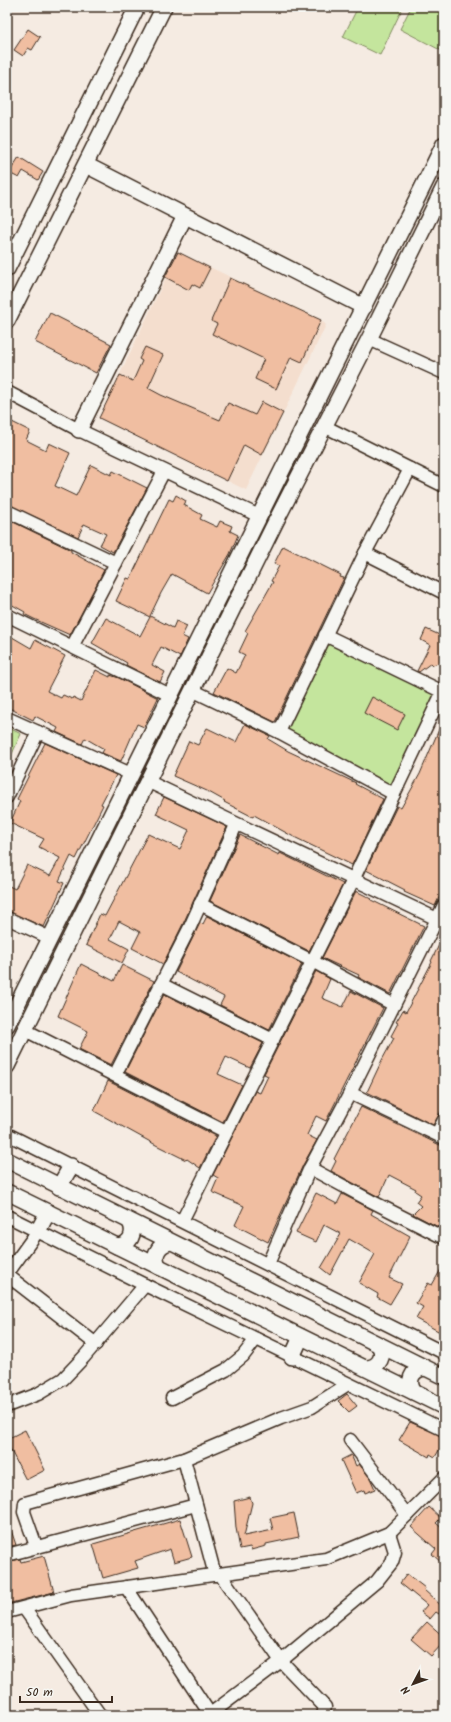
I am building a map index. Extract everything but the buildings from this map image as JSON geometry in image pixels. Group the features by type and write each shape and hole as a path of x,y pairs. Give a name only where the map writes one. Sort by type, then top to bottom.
{"street":[{"path":"7,269 137,7"},
{"path":"7,321 164,7"},
{"path":"120,43 123,49 129,53 136,54 142,51"},
{"path":"106,70 113,68 120,70 126,75 127,82"},
{"path":"8,1022 444,144"},
{"path":"86,165 364,307"},
{"path":"7,1066 262,548 369,339 444,187"},
{"path":"79,430 185,216"},
{"path":"369,339 444,373"},
{"path":"7,392 79,430 259,516"},
{"path":"324,426 444,486"},
{"path":"279,732 365,553 410,469"},
{"path":"72,647 164,471"},
{"path":"7,511 116,563"},
{"path":"246,542 254,548 262,548"},
{"path":"365,553 444,593"},
{"path":"232,570 241,570 248,577"},
{"path":"7,615 170,695"},
{"path":"182,1221 353,880 443,690 325,635"},
{"path":"192,690 279,732 394,794"},
{"path":"7,718 131,774"},
{"path":"7,796 38,732"},
{"path":"147,781 236,825 437,919"},
{"path":"115,1075 200,904 236,825"},
{"path":"200,904 394,1005"},
{"path":"268,1264 310,1168 350,1093 444,905"},
{"path":"7,918 50,938"},
{"path":"161,984 273,1040"},
{"path":"25,1030 226,1132"},
{"path":"350,1093 441,1136 444,1120"},
{"path":"7,1134 444,1353"},
{"path":"7,1160 444,1377"},
{"path":"59,1187 71,1166"},
{"path":"310,1168 444,1238"},
{"path":"7,1192 444,1406"},
{"path":"48,1212 38,1231 7,1275 96,1344"},
{"path":"7,1216 292,1357 444,1430"},
{"path":"117,1246 125,1244 130,1238 132,1230 130,1222"},
{"path":"159,1267 156,1261 156,1253 160,1247 170,1242"},
{"path":"7,1406 38,1394 63,1379 96,1344 145,1285"},
{"path":"292,1357 302,1337"},
{"path":"172,1398 226,1370 243,1356 256,1339"},
{"path":"367,1368 374,1366 379,1362 382,1355 379,1345"},
{"path":"414,1392 410,1386 411,1378 414,1372 424,1368"},
{"path":"36,1546 24,1512 25,1503 184,1459 281,1418 312,1407 348,1384"},
{"path":"350,1440 407,1515"},
{"path":"184,1459 196,1504 218,1574 281,1661 325,1707 323,1715"},
{"path":"7,1612 71,1595 326,1559 389,1533 444,1478"},
{"path":"7,1556 36,1546 196,1504"},
{"path":"126,1587 209,1715 281,1661 377,1581 392,1562 395,1552 389,1533"},
{"path":"24,1608 100,1715"}],"shaded area":[{"path":"178,252 321,320 326,325 246,490 99,418"}],"green space":[{"path":"358,7 403,7 380,55 343,37"},
{"path":"411,7 444,7 444,52 400,29"},
{"path":"329,642 436,695 391,787 284,734"},
{"path":"7,727 21,734 7,765"}]}
